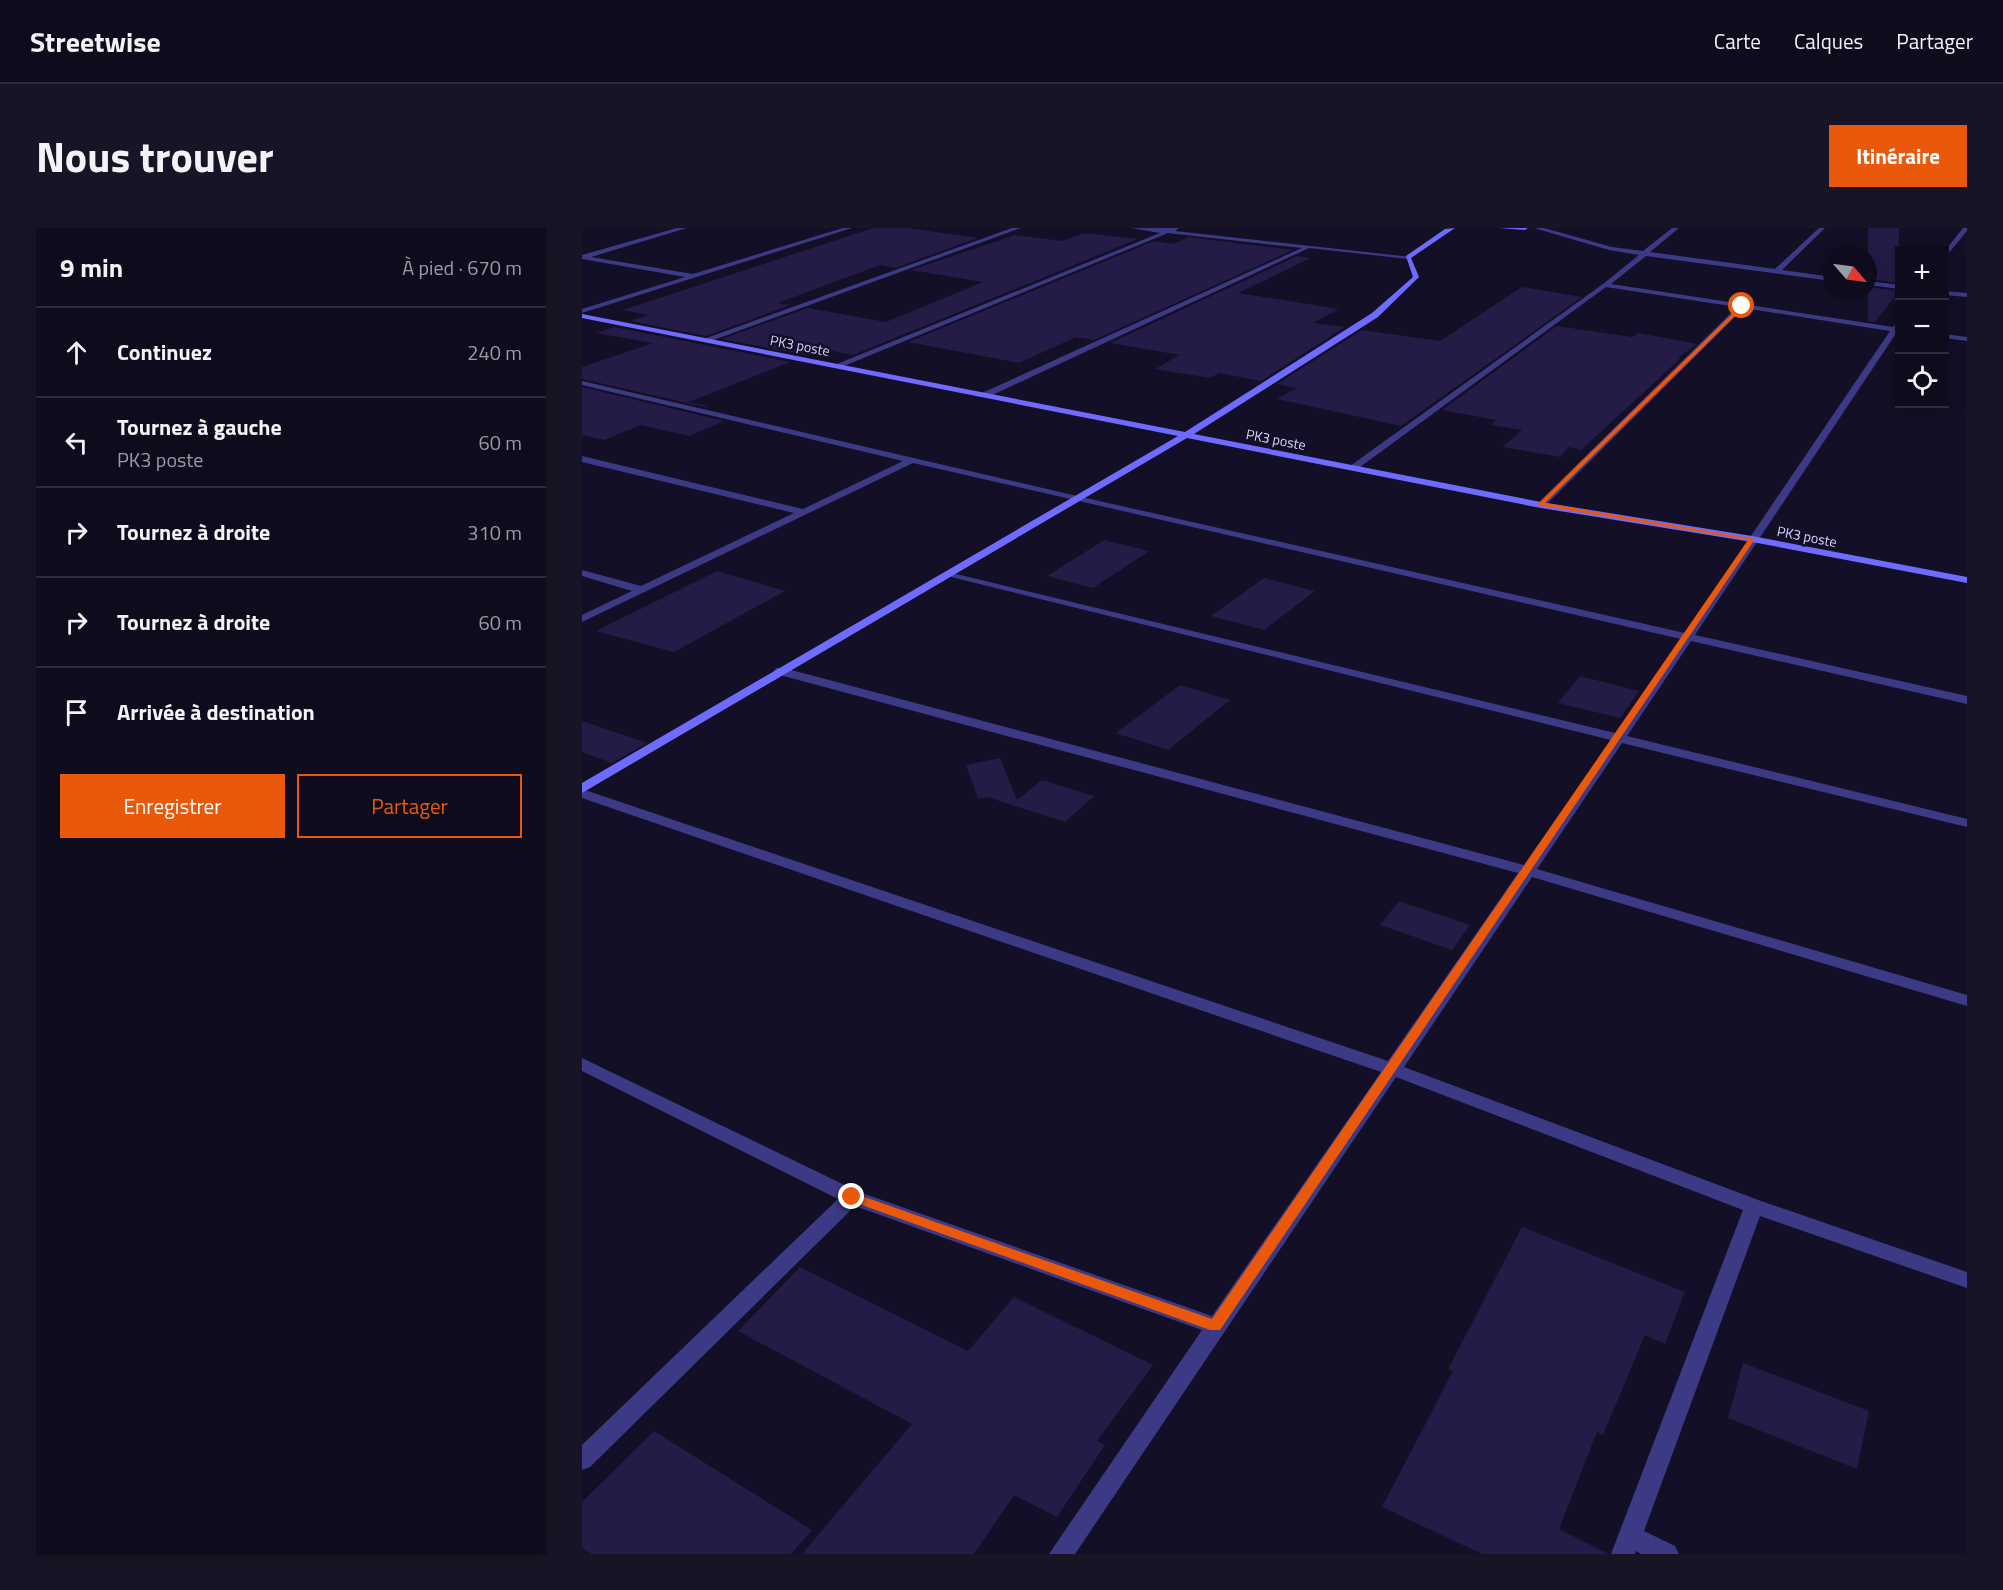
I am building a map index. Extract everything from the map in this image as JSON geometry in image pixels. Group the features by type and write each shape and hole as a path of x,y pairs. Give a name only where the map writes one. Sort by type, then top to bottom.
{"street":[{"path":"684,228 582,257 694,276"},
{"path":"582,311 849,228"},
{"path":"705,340 1018,228"},
{"path":"1134,228 1408,257 1433,242 1441,232 1452,228"},
{"path":"836,366 1176,228"},
{"path":"1502,228 1525,228"},
{"path":"1537,228 1583,243 1642,254 1823,278"},
{"path":"1353,468 1605,285 1676,228"},
{"path":"1776,272 1822,228"},
{"path":"1949,250 1966,228"},
{"path":"985,395 1306,248"},
{"path":"582,791 780,671 1186,435 1375,315 1416,277 1408,257"},
{"path":"1877,284 1895,286"},
{"path":"1605,285 1895,327"},
{"path":"1949,293 1967,295"},
{"path":"1540,505 1742,306"},
{"name":"PK3 poste","path":"582,316 1540,505 1752,539 1967,580"},
{"path":"1061,1554 1895,331"},
{"path":"1949,337 1967,339"},
{"path":"582,383 1077,499 1967,700"},
{"path":"582,459 806,513"},
{"path":"582,619 913,460"},
{"path":"582,573 642,590"},
{"path":"948,574 1620,736 1967,823"},
{"path":"780,671 1528,871 1967,1001"},
{"path":"582,791 1392,1069 1754,1206 1967,1280"},
{"path":"582,1064 852,1197 1215,1326"},
{"path":"582,1460 852,1197"},
{"path":"1667,1554 1626,1545 1754,1206"}],"building":[{"path":"873,228 908,228 978,238 895,268 880,265 778,303 791,305 706,336 630,321 649,315 623,310"},
{"path":"1868,228 1899,228 1899,246 1895,246 1895,282 1877,280 1877,246 1868,246"},
{"path":"1084,233 1138,239 853,355 822,349 805,355 722,339 808,308 886,322 983,282 911,270 1015,235 1063,241"},
{"path":"1188,237 1293,250 1094,340 1076,337 1019,363 908,342 1154,241 1174,244"},
{"path":"1297,256 1311,258 1238,293 1339,309 1313,323 1345,327 1261,381 1219,373 1210,378 1155,369 1180,355 1110,343"},
{"path":"1522,287 1582,297 1401,426 1277,399 1297,388 1277,384 1362,330 1440,341"},
{"path":"1877,288 1895,290 1895,296 1875,322 1868,321 1868,300 1877,300"},
{"path":"1557,326 1632,337 1639,333 1697,344 1678,358 1681,358 1581,450 1569,447 1560,457 1503,447 1522,430 1491,425 1496,420 1442,410"},
{"path":"614,327 790,362 689,402 708,406 705,407 582,379 582,367 653,343 596,333"},
{"path":"582,387 724,421 689,436 641,425 604,440 582,435"},
{"path":"1104,540 1149,551 1093,588 1047,576"},
{"path":"717,571 785,591 674,652 596,631"},
{"path":"1264,578 1315,591 1264,630 1211,616"},
{"path":"1580,676 1639,691 1620,718 1558,703"},
{"path":"1180,685 1230,700 1168,750 1116,733"},
{"path":"582,721 647,743 612,763 582,752"},
{"path":"1000,758 1017,800 1042,780 1094,796 1065,822 987,797 978,799 966,765"},
{"path":"1399,901 1470,925 1452,950 1380,925"},
{"path":"1522,1227 1685,1292 1665,1344 1645,1335 1603,1435 1597,1432 1559,1529 1609,1554 1482,1554 1382,1507 1453,1371 1448,1369"},
{"path":"800,1267 968,1351 1014,1297 1153,1365 1097,1441 1105,1445 1057,1517 1014,1495 974,1554 802,1554 912,1424 738,1331"},
{"path":"1743,1363 1869,1411 1857,1469 1728,1418"},
{"path":"654,1431 812,1530 791,1554 591,1554 582,1548 582,1502"}],"route":[{"path":"852,1197 1215,1326 1687,638 1752,539 1540,505 1701,349 1728,318 1742,306"}]}
